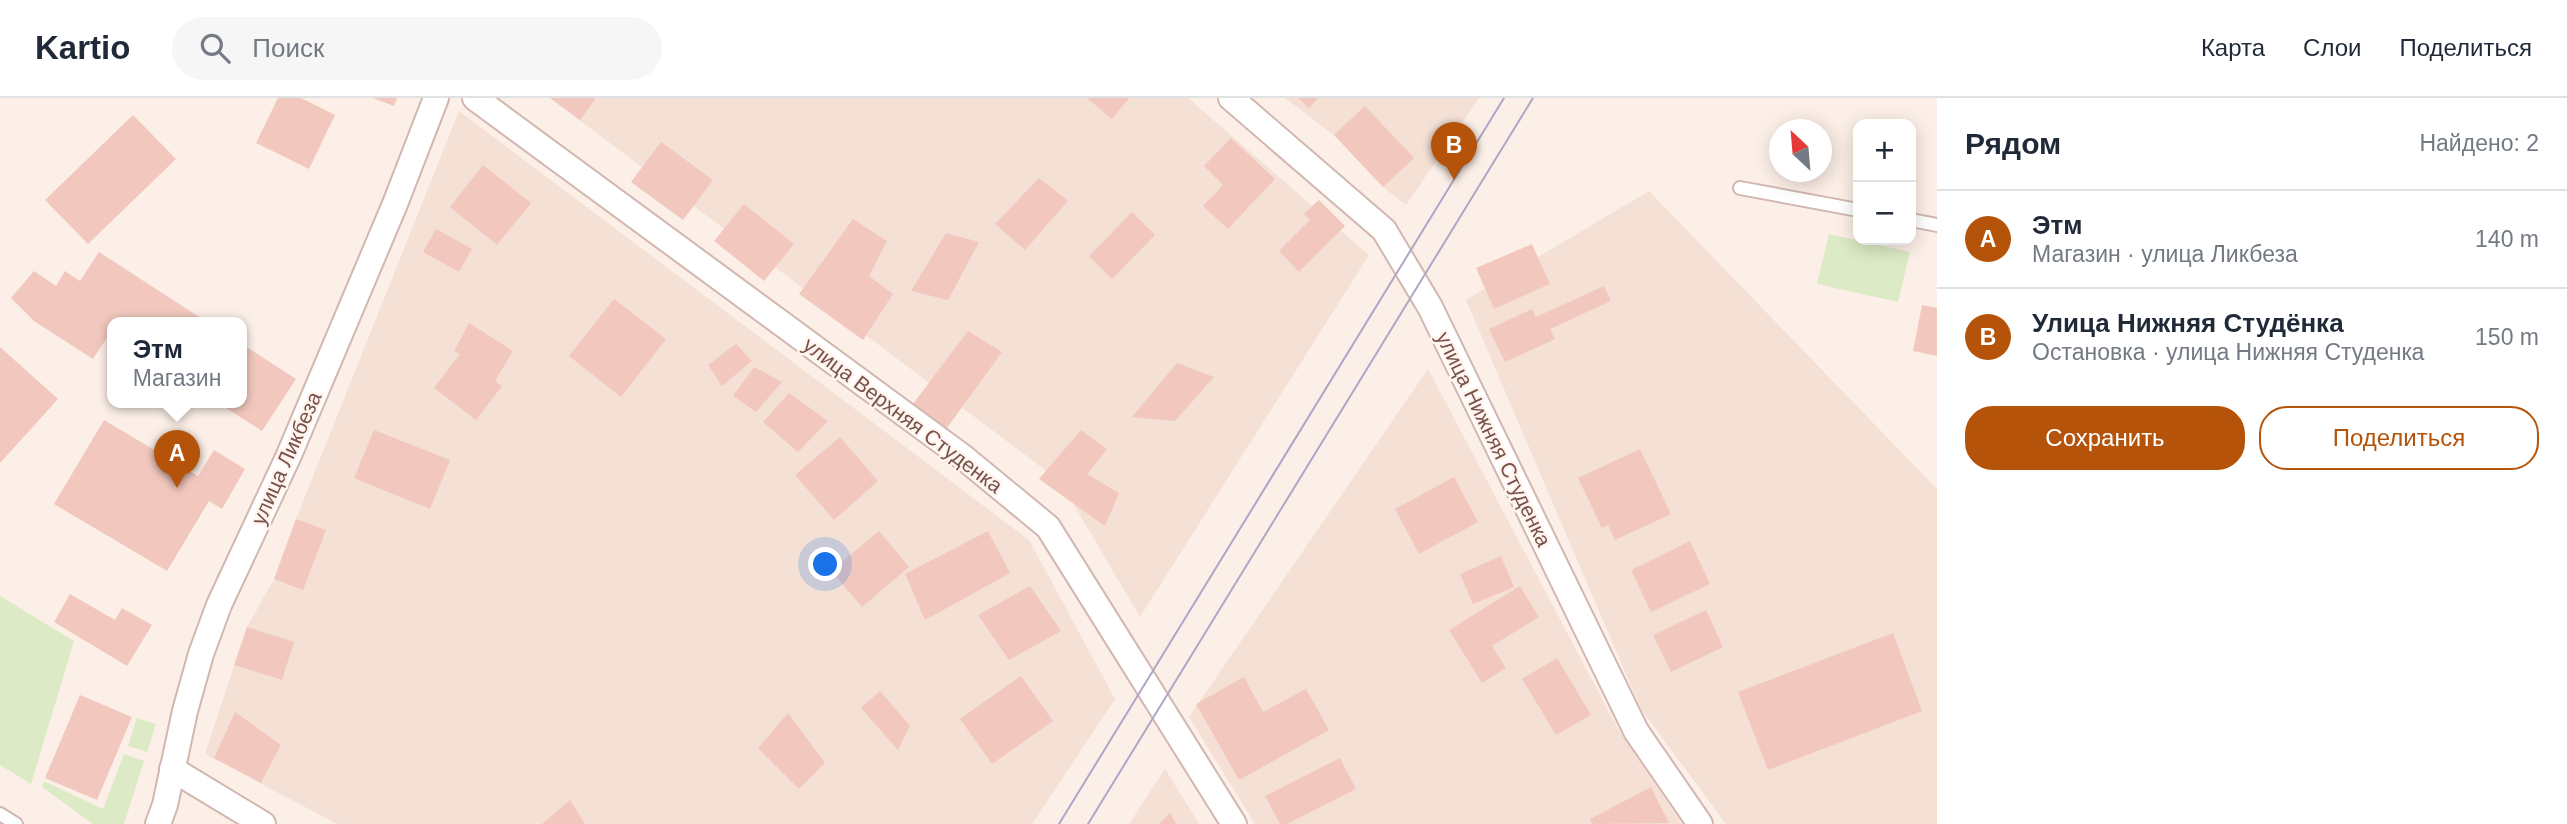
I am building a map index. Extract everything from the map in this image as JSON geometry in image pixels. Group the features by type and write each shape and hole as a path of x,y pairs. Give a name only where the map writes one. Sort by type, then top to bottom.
{"street":[{"name":"улица Ликбеза","path":"158,824 185,710 219,605 295,442 395,204 436,98"},
{"name":"улица Верхняя Студенка","path":"475,98 963,457 1048,527 1234,824"},
{"name":"улица Нижняя Cтуденкa","path":"1231,98 1384,230 1430,307 1636,731 1700,824"},
{"path":"173,769 263,824"}],"lane":[{"path":"1740,188 1853,209"},
{"path":"1916,221 1937,225"},
{"path":"0,814 16,824"}],"shaded area":[{"path":"550,98 1188,98 1369,255 1140,617 1060,481"},
{"path":"1285,98 1479,98 1406,205 1383,187 1334,135"},
{"path":"459,111 1029,540 1115,699 1032,824 337,824 205,754 247,627 274,579"},
{"path":"1649,191 1937,489 1937,824 1726,824 1641,709 1466,300"},
{"path":"1428,369 1619,731 1682,824 1255,824 1189,717"},
{"path":"1165,769 1199,824 1129,824"}],"green space":[{"path":"1829,234 1853,239 1853,245 1878,245 1910,252 1898,302 1817,284"},
{"path":"0,596 74,641 31,784 0,765"},
{"path":"137,718 156,724 147,752 128,746"},
{"path":"124,754 144,761 124,824 93,824 42,787 44,781 103,809"}],"building":[{"path":"278,98 301,98 335,115 309,169 256,143"},
{"path":"373,98 397,98 394,106"},
{"path":"550,98 596,98 580,120"},
{"path":"1087,98 1129,98 1112,119"},
{"path":"1298,98 1318,98 1309,108"},
{"path":"1365,106 1414,158 1383,187 1334,135"},
{"path":"133,115 176,159 88,244 45,200"},
{"path":"1231,138 1275,179 1228,229 1203,206 1223,185 1204,166"},
{"path":"661,142 713,180 683,220 631,182"},
{"path":"483,165 531,203 497,245 450,207"},
{"path":"1039,178 1068,201 1025,250 995,224"},
{"path":"1319,200 1345,226 1299,272 1279,251 1310,220 1304,214"},
{"path":"744,204 794,244 764,281 714,241"},
{"path":"1132,212 1155,235 1112,279 1089,256"},
{"path":"853,219 887,241 869,276 893,294 863,340 799,294"},
{"path":"436,229 472,249 459,272 423,252"},
{"path":"946,233 979,242 948,300 911,291"},
{"path":"1532,244 1550,284 1494,309 1476,268"},
{"path":"99,252 199,317 107,317 107,338 93,359 34,321 11,298 34,271 56,286 65,271 80,281"},
{"path":"1604,286 1611,301 1550,329 1555,339 1505,362 1489,329 1532,309 1536,317"},
{"path":"614,299 666,339 621,397 569,356"},
{"path":"1922,305 1937,308 1937,356 1913,351"},
{"path":"469,323 513,351 495,381 502,386 476,420 434,388 460,354 454,351"},
{"path":"968,331 1002,352 947,428 913,404"},
{"path":"736,344 752,361 722,386 708,365"},
{"path":"0,347 58,399 0,463"},
{"path":"247,347 296,379 262,431 226,408 247,408"},
{"path":"1177,363 1214,377 1175,421 1132,417"},
{"path":"754,367 782,382 756,412 733,396"},
{"path":"789,393 828,421 798,452 763,422"},
{"path":"104,420 198,476 214,450 245,469 222,509 209,501 167,571 54,504"},
{"path":"374,430 450,460 430,509 354,478"},
{"path":"1081,430 1107,449 1087,474 1119,493 1105,526 1039,479"},
{"path":"840,437 878,481 834,520 795,475"},
{"path":"1640,449 1671,514 1615,540 1608,525 1602,528 1578,478"},
{"path":"1454,477 1478,522 1419,554 1395,509"},
{"path":"296,519 326,530 303,590 274,579"},
{"path":"879,531 909,567 862,607 831,571"},
{"path":"988,531 1010,573 925,620 905,574"},
{"path":"1690,541 1710,584 1651,612 1631,570"},
{"path":"1501,556 1514,587 1473,604 1460,574"},
{"path":"1030,586 1061,631 1009,660 978,615"},
{"path":"1520,586 1539,617 1492,646 1506,668 1482,683 1449,630"},
{"path":"70,594 115,620 122,608 152,625 127,666 54,622"},
{"path":"1706,610 1723,647 1671,672 1653,635"},
{"path":"247,627 294,642 282,680 234,665"},
{"path":"1893,633 1922,711 1768,770 1738,692"},
{"path":"1557,658 1591,715 1556,735 1522,679"},
{"path":"1021,676 1053,721 992,764 960,719"},
{"path":"1244,677 1263,712 1306,689 1329,730 1239,780 1196,704"},
{"path":"880,691 910,726 898,750 861,708"},
{"path":"80,695 132,717 97,800 45,778"},
{"path":"235,712 281,745 261,783 214,758"},
{"path":"788,713 825,763 799,789 758,748"},
{"path":"1340,758 1356,789 1287,824 1280,824 1265,796"},
{"path":"1651,787 1669,823 1592,824 1590,819"},
{"path":"570,800 585,824 542,824"},
{"path":"1170,813 1176,824 1159,824"}],"tram line":[{"path":"1059,824 1504,98"},
{"path":"1088,824 1533,98"}],"place":[{"name":"Улица Нижняя Студёнка","path":"1454,180"},
{"name":"Этм","path":"177,488"}]}
